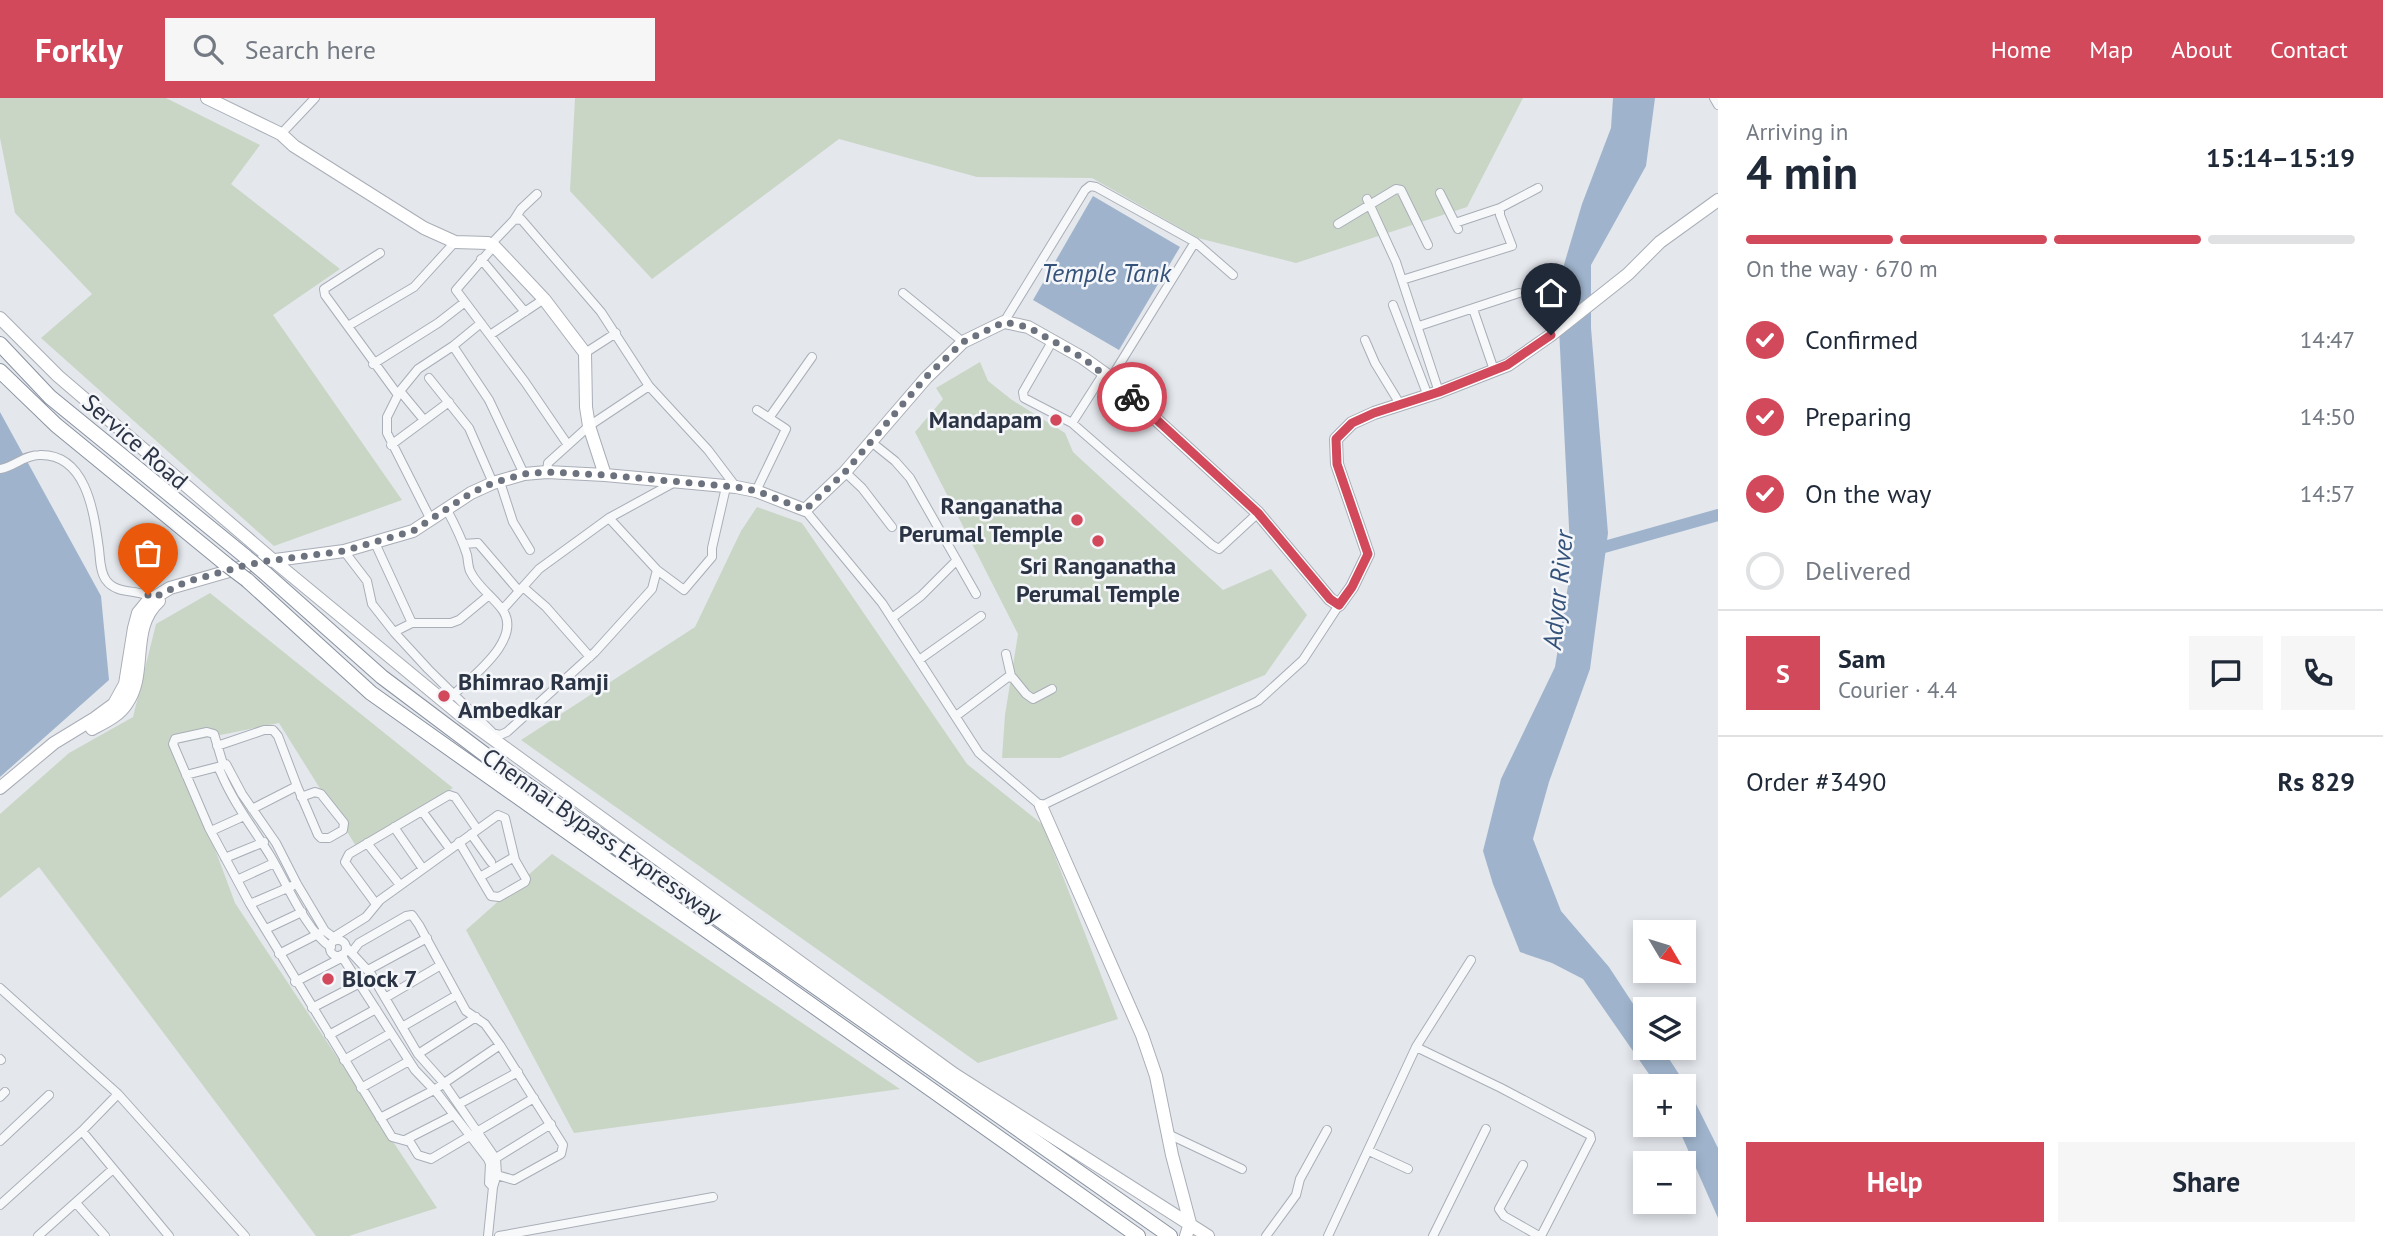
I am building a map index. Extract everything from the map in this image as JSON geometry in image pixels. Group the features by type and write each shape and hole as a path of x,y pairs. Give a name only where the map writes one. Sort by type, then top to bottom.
{"highway":[{"name":"Chennai Bypass Expressway","path":"0,344 50,397 265,573 382,677 495,762 997,1108 1166,1233"},
{"name":"Chennai Bypass Expressway","path":"0,371 56,425 247,580 371,693 1138,1236"}],"main road":[{"path":"207,98 281,134 293,146 424,228 455,242 492,245 544,299 585,353 589,426 605,475"},
{"path":"0,788 54,743 114,704 125,684 135,620 142,607 155,600 274,561 344,551 413,531 471,493 524,474 547,472 605,475 731,487 757,491 805,510 845,472 926,377 963,342 1004,322 1028,327 1107,375 1258,513 1330,599 1339,605 1352,587 1368,554 1337,464 1336,439 1352,423 1374,413 1434,394 1507,365 1551,335 1628,274 1660,242 1718,200"},
{"name":"Service Road","path":"0,318 58,376 274,561 449,699 950,1076"},
{"path":"0,798 68,743 111,718 125,706 135,685 144,623 155,600"},
{"path":"1041,806 1136,1019 1156,1076 1190,1223 1186,1236"},
{"path":"997,1108 1208,1236"}],"street":[{"path":"281,134 315,98"},
{"path":"1714,98 1718,105"},
{"path":"1004,322 1084,190 1090,187 1096,187 1195,242 1233,275"},
{"path":"1440,193 1456,226 1500,208 1538,188"},
{"path":"1338,224 1368,203 1401,190 1428,246"},
{"path":"537,194 521,209 456,290 526,382 568,445"},
{"path":"1368,203 1396,262 1419,326 1434,394"},
{"path":"1402,280 1512,246 1500,215 1500,208"},
{"path":"514,220 521,219 601,312 649,386 708,450 731,487 712,548 712,557 687,588 681,589 657,570 609,518"},
{"path":"348,326 414,287 455,242"},
{"path":"1072,423 1195,242"},
{"path":"380,253 324,289 327,299 373,364 424,420"},
{"path":"481,259 526,312"},
{"path":"903,293 963,342"},
{"path":"1419,326 1519,293"},
{"path":"490,335 544,299"},
{"path":"373,364 438,323 465,302"},
{"path":"1393,305 1434,394"},
{"path":"1473,309 1494,370"},
{"path":"431,520 391,445 387,433 387,417 399,393 418,369 481,323"},
{"path":"585,353 616,333"},
{"path":"1053,340 1022,394 1036,405 1072,423 1219,549 1258,513"},
{"path":"1365,340 1400,404"},
{"path":"453,345 489,400 524,474"},
{"path":"769,418 812,357"},
{"path":"429,378 469,428 513,522 530,550"},
{"path":"547,472 548,463 589,426 649,386"},
{"path":"391,445 449,402"},
{"path":"757,410 786,429 757,491"},
{"path":"870,440 910,478 976,594"},
{"path":"0,469 36,454 56,456 70,465 86,491 107,582 117,589 155,600"},
{"path":"845,472 862,488 892,527"},
{"path":"503,609 539,569 609,518 676,481"},
{"path":"447,510 458,529 469,569 488,596 503,609 509,626 505,641 449,699"},
{"path":"805,510 882,603 979,753 1041,806 1258,701 1303,660 1339,605"},
{"path":"463,544 473,541 478,543 521,589 546,607 590,657"},
{"path":"375,543 412,623"},
{"path":"344,551 367,581 372,604 449,699 499,735 507,732 590,657 652,589 657,570"},
{"path":"892,618 921,596 956,561"},
{"path":"394,632 412,623 452,623 488,596"},
{"path":"919,660 981,616"},
{"path":"1006,654 1011,677 1033,699 1052,689"},
{"path":"956,716 1011,677"},
{"path":"218,746 264,730 273,730 278,736 301,797 321,838 329,838 343,830 344,822 321,794 315,792 301,797"},
{"path":"488,1236 492,1192 489,1183 494,1174 496,1158 474,1134 454,1115 409,1062 360,983 345,953 344,942 316,935 226,787 219,769 222,765 214,734 207,732 175,739 173,744 211,831 250,904 295,982 392,1137 412,1144 418,1155 429,1160 474,1134 534,1098"},
{"path":"186,775 226,764 252,809 273,838 325,931 334,941 334,954 345,953 368,970 418,1054 459,1104 494,1174 509,1180 520,1178 561,1154 563,1144 551,1124 485,1024 468,1014 414,918 409,915 359,943 345,953 295,982"},
{"path":"252,809 297,786"},
{"path":"376,904 345,862 349,853 452,795 491,862"},
{"path":"422,811 450,849"},
{"path":"334,941 366,917 376,904 400,885 474,831 498,815 505,818 514,857 526,879 499,897 494,897 459,842"},
{"path":"211,831 244,816"},
{"path":"394,827 423,869"},
{"path":"225,858 273,838"},
{"path":"367,843 400,885"},
{"path":"480,877 514,857"},
{"path":"237,880 274,863"},
{"path":"250,904 297,884"},
{"path":"266,929 303,912"},
{"path":"279,954 325,931"},
{"path":"368,970 427,938"},
{"path":"1328,1236 1416,1047 1471,960"},
{"path":"384,998 441,965"},
{"path":"312,1008 360,983"},
{"path":"2,992 118,1094 245,1236"},
{"path":"402,1027 457,995"},
{"path":"329,1035 376,1009"},
{"path":"418,1054 476,1017"},
{"path":"344,1060 391,1033"},
{"path":"396,1042 407,1036"},
{"path":"380,1118 434,1090 500,1045"},
{"path":"1416,1047 1502,1088 1590,1135 1591,1139 1568,1186 1540,1236 1504,1216 1499,1209 1523,1165"},
{"path":"361,1088 409,1062"},
{"path":"459,1104 518,1072"},
{"path":"0,1205 82,1131 118,1094"},
{"path":"0,1141 49,1095"},
{"path":"405,1140 454,1115"},
{"path":"496,1158 551,1124"},
{"path":"1433,1236 1486,1129"},
{"path":"1266,1236 1296,1195 1300,1179 1327,1130"},
{"path":"82,1131 169,1236"},
{"path":"1168,1134 1242,1169"},
{"path":"1369,1151 1408,1169"},
{"path":"38,1236 113,1169"},
{"path":"499,1236 713,1197"},
{"path":"76,1203 105,1236"}],"green space":[{"path":"0,98 166,98 260,145 231,184 340,269 273,315 402,500 274,546 41,338 92,294 15,213 0,138"},
{"path":"575,98 1523,98 1467,207 1296,263 1198,238 1092,178 977,177 839,139 652,279 570,191"},
{"path":"980,362 988,381 1012,400 1065,433 1073,452 1223,590 1271,569 1307,615 1265,675 1060,758 1002,758 1005,715 1018,634 915,432 943,399 936,388"},
{"path":"757,507 802,523 967,764 1043,825 1118,1019 978,1063 521,740 695,627 741,531"},
{"path":"210,593 453,788 356,846 279,723 176,744 235,903 437,1208 349,1236 316,1236 39,867 0,898 0,814 69,753 133,717 156,624"},
{"path":"552,854 900,1089 574,1133 466,930"}],"water":[{"path":"1613,98 1655,98 1646,166 1591,265 1591,328 1608,533 1590,669 1549,782 1533,839 1561,911 1609,967 1633,1004 1633,1051 1583,979 1552,963 1520,952 1483,851 1501,779 1555,667 1571,567 1559,329 1563,268 1582,204 1611,128"},
{"name":"Temple Tank","path":"1093,196 1180,247 1119,350 1033,300"},
{"path":"0,412 101,596 109,680 0,777"},
{"path":"1639,1060 1670,1060 1679,1074 1649,1074"},
{"path":"1696,1104 1718,1148 1718,1218 1696,1168 1696,1151 1688,1151 1682,1137 1696,1137"}],"waterway":[{"name":"Adyar River","path":"1590,551 1718,515"}],"way so far":[{"path":"148,595 153,598 186,582 243,566 344,551 413,531 471,493 524,474 547,472 605,475 736,487 757,491 805,510 845,472 926,377 963,342 1004,322 1028,327 1083,358 1132,397"}],"place":[{"name":"Mandapam","path":"1056,420"},
{"name":"Ranganatha Perumal Temple","path":"1077,520"},
{"name":"Sri Ranganatha Perumal Temple","path":"1098,541"},
{"name":"Bhimrao Ramji Ambedkar","path":"444,696"},
{"name":"Block 7","path":"328,979"}],"route":[{"path":"1132,397 1258,513 1330,599 1339,605 1352,587 1368,554 1337,464 1336,439 1352,423 1374,413 1439,392 1507,365 1551,335"}]}
